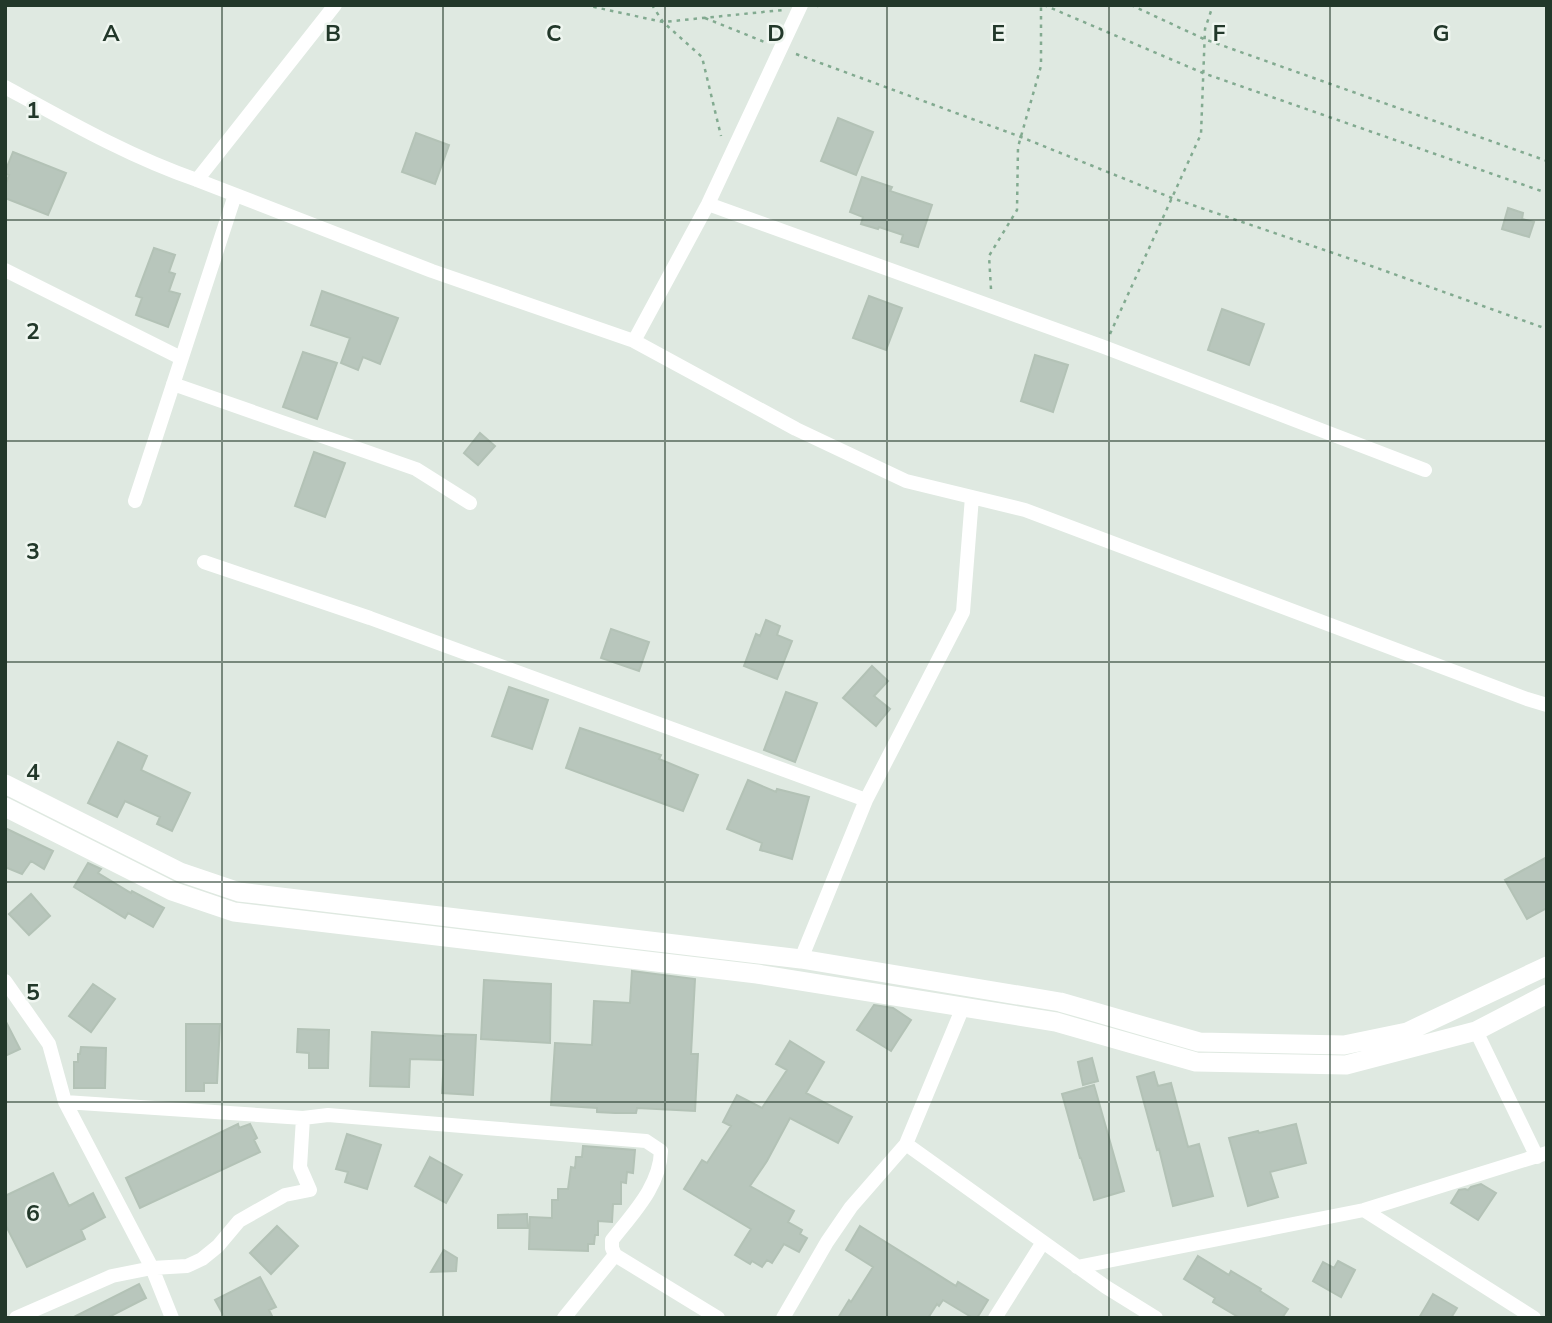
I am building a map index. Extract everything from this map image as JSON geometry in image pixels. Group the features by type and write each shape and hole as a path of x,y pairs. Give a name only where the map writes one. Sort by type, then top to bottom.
{"street":[{"path":"197,180 335,5"},
{"path":"634,341 708,204 800,7"},
{"path":"5,87 162,168 432,271 634,341 796,429 906,481 1025,510 1547,705"},
{"path":"135,501 235,195"},
{"path":"708,204 1104,347 1425,470"},
{"path":"5,270 181,358"},
{"path":"173,384 416,468 470,503"},
{"path":"801,959 866,800 963,612 972,497"},
{"path":"204,562 370,618 866,800"},
{"path":"5,783 180,872 239,892 801,959 1060,1002 1199,1042 1344,1045 1406,1032 1547,966"},
{"path":"5,807 172,891 234,912 757,974 1056,1023 1196,1062 1346,1065 1476,1031 1547,994"},
{"path":"5,981 49,1044 65,1102 152,1268 172,1318"},
{"path":"783,1318 827,1242 851,1207 906,1144 963,1007"},
{"path":"1077,1267 1364,1210 1542,1155 1476,1031"},
{"path":"65,1102 303,1118 328,1115 646,1141 661,1151 660,1164 648,1193 612,1240 612,1248 615,1255 718,1318"},
{"path":"16,1318 112,1276 152,1268 187,1266 202,1259 218,1246 239,1221 285,1195 310,1190 300,1167 303,1118"},
{"path":"906,1144 1105,1287 1156,1318"},
{"path":"1364,1210 1534,1318"},
{"path":"995,1318 1043,1242"},
{"path":"564,1318 615,1255"}],"path":[{"path":"585,5 663,22 825,5"},
{"path":"652,5 663,22 702,57 728,162"},
{"path":"992,306 989,257 1017,210 1018,147 1041,66 1043,5 1203,73 1547,193"},
{"path":"1131,5 1205,38 1547,161"},
{"path":"1104,347 1200,134 1205,29 1213,5"},
{"path":"705,18 1021,137 1172,198 1547,329"}],"building":[{"path":"838,118 873,132 856,175 821,161"},
{"path":"416,133 449,145 435,184 402,172"},
{"path":"13,152 66,173 48,215 5,198 9,175 5,172"},
{"path":"862,177 892,187 890,191 932,205 918,247 901,242 903,235 861,224 863,217 850,212"},
{"path":"1508,208 1523,213 1522,219 1534,222 1529,237 1502,229"},
{"path":"154,248 175,255 169,272 175,274 169,291 180,294 168,327 136,315 142,298 136,296"},
{"path":"322,291 398,318 380,364 363,357 358,370 341,363 350,338 311,325"},
{"path":"869,296 902,308 886,350 853,338"},
{"path":"1222,309 1264,324 1249,365 1208,350"},
{"path":"303,352 337,363 317,419 283,407"},
{"path":"1035,355 1068,365 1053,412 1021,401"},
{"path":"480,433 495,446 478,465 464,453"},
{"path":"314,452 345,463 325,517 295,506"},
{"path":"766,620 780,626 777,635 792,641 777,679 744,666 756,634 760,636"},
{"path":"611,629 649,642 639,671 601,658"},
{"path":"872,666 888,681 874,696 890,709 876,726 843,698"},
{"path":"509,687 548,700 532,749 492,736"},
{"path":"786,692 817,703 795,762 764,750"},
{"path":"580,728 661,755 659,759 698,775 683,811 566,768"},
{"path":"118,742 147,756 141,770 190,793 172,831 157,824 160,817 125,801 117,817 88,803"},
{"path":"748,780 776,792 777,789 809,797 792,859 760,850 762,843 727,829"},
{"path":"5,828 53,851 44,869 31,861 22,874 5,867"},
{"path":"1547,857 1547,908 1527,919 1505,880"},
{"path":"88,863 101,869 98,873 131,893 132,891 164,908 153,927 128,913 125,918 74,887"},
{"path":"31,894 50,916 29,935 9,914"},
{"path":"632,971 695,979 691,1054 698,1054 695,1111 637,1108 636,1113 615,1113 597,1112 597,1108 551,1105 555,1043 592,1045 594,1001 630,1003"},
{"path":"484,980 551,984 550,1043 481,1039"},
{"path":"93,984 115,999 91,1032 69,1016"},
{"path":"874,1005 893,1008 911,1020 891,1051 857,1030"},
{"path":"5,1020 20,1049 5,1056"},
{"path":"186,1024 220,1024 217,1083 204,1083 204,1091 186,1091"},
{"path":"298,1029 329,1030 328,1068 309,1068 309,1053 297,1052"},
{"path":"372,1032 476,1035 473,1095 442,1093 444,1060 410,1059 409,1087 370,1086"},
{"path":"790,1041 824,1062 806,1093 852,1117 838,1143 790,1118 750,1186 794,1211 788,1222 802,1230 800,1234 807,1238 799,1252 784,1244 772,1263 767,1260 762,1267 752,1261 750,1264 735,1255 751,1229 684,1189 702,1160 707,1163 731,1126 723,1122 737,1095 762,1108 787,1070 776,1064"},
{"path":"81,1047 106,1048 105,1088 74,1088 74,1062 78,1062"},
{"path":"1092,1058 1098,1081 1083,1085 1078,1062"},
{"path":"1154,1072 1158,1086 1171,1083 1188,1147 1199,1144 1213,1196 1173,1206 1137,1077"},
{"path":"1094,1085 1124,1191 1094,1200 1062,1094"},
{"path":"238,1124 239,1128 250,1124 260,1152 140,1208 126,1178"},
{"path":"1296,1124 1306,1163 1270,1172 1278,1197 1248,1206 1229,1138"},
{"path":"347,1134 381,1145 367,1189 345,1182 348,1172 336,1169"},
{"path":"583,1146 635,1150 633,1173 627,1172 626,1183 621,1182 621,1204 613,1204 612,1222 598,1221 598,1235 595,1235 594,1244 588,1244 588,1251 529,1249 530,1217 552,1218 552,1200 558,1200 558,1189 568,1189 571,1167 575,1168 576,1157 582,1157"},
{"path":"430,1157 462,1175 446,1203 415,1186"},
{"path":"53,1173 69,1206 93,1193 105,1217 81,1230 85,1239 27,1267 5,1224 5,1196"},
{"path":"1481,1184 1496,1193 1478,1220 1451,1203 1459,1190 1468,1190"},
{"path":"527,1214 528,1228 498,1228 498,1215"},
{"path":"277,1226 298,1246 271,1274 250,1253"},
{"path":"860,1226 956,1286 958,1282 988,1300 977,1318 943,1300 928,1318 838,1318 873,1267 846,1250"},
{"path":"444,1250 457,1258 456,1271 431,1272"},
{"path":"1198,1256 1229,1275 1231,1271 1288,1309 1282,1318 1240,1318 1213,1302 1215,1298 1184,1279"},
{"path":"1338,1261 1355,1270 1341,1297 1313,1281 1323,1262 1334,1268"},
{"path":"260,1277 276,1307 269,1310 273,1318 225,1318 215,1300"},
{"path":"139,1284 146,1298 107,1318 72,1318"},
{"path":"1433,1294 1457,1308 1451,1318 1419,1318"}]}
